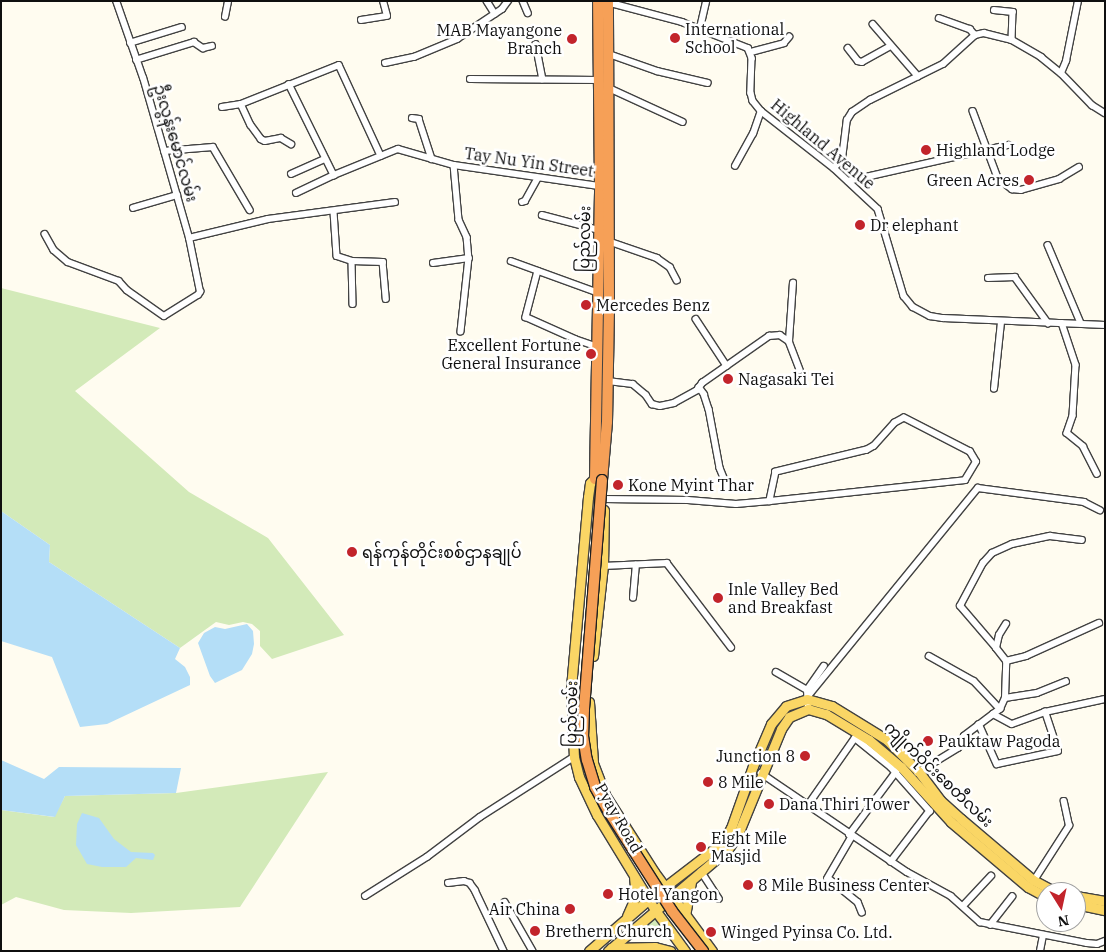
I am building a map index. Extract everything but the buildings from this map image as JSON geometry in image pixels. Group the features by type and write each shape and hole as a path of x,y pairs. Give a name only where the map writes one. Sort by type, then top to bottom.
{"highway":[{"name":"ပြည်လမ်း","path":"603,2 609,54 610,88 608,381 578,710 578,737 582,761 591,790 603,813 667,914 693,951"},
{"name":"ပြည်လမ်း","path":"603,2 599,80 598,478 583,736 587,760 595,787 609,812 672,911 703,946"}],"main road":[{"name":"ပြည်လမ်း","path":"579,777 574,757 571,689 588,496 590,483 598,478 604,499 603,566 588,707 593,763 605,795 654,872 672,896"},
{"path":"589,951 649,899 722,843 731,828 753,766 771,724 786,706 808,694"},
{"name":"ကျိုက်ဝိုင်းစေတီလမ်း","path":"808,694 864,724 886,740 915,775"},
{"path":"609,950 728,849 738,834 761,773 784,723 789,717 808,709 826,714 869,740 915,775 934,806 972,834 1036,888"},
{"path":"574,757 593,763"},
{"name":"Pyay Road","path":"579,777 596,815 633,873"},
{"path":"654,872 671,876 681,875"},
{"path":"633,873 685,951"},
{"path":"626,919 636,896 633,873"},
{"path":"685,916 692,879"},
{"path":"1031,884 1036,886"},
{"path":"672,896 703,946"},
{"path":"1086,898 1105,901"},
{"path":"1086,906 1105,910"},
{"name":"ပြည်လမ်း","path":"703,946 712,951"},
{"path":"609,950 655,947 670,951"}],"street":[{"name":"ဦးလွန်းမောင်လမ်း","path":"45,234 54,250 68,262 120,281 127,290 164,316 198,295 200,284 189,238 164,150 116,1"},
{"path":"225,17 228,1"},
{"path":"361,20 387,16 383,1"},
{"path":"487,1 495,14"},
{"path":"385,63 414,57 457,39 495,14 508,1"},
{"path":"523,1 528,12"},
{"path":"700,28 706,1"},
{"path":"1061,73 1066,61 1078,1"},
{"path":"603,2 700,28 748,48 751,52 784,43 789,36"},
{"path":"994,10 1013,12 1012,40"},
{"path":"940,18 970,29 975,35"},
{"path":"873,24 918,76"},
{"path":"130,43 182,27"},
{"path":"834,168 842,159 847,120 852,112 870,100 943,64 975,35 984,33 1012,40 1041,57 1061,73 1092,105 1105,113"},
{"path":"136,60 194,42 203,48 212,46"},
{"path":"536,44 543,80"},
{"path":"848,48 858,61 862,62 891,46"},
{"name":"Highland Avenue","path":"751,52 751,93 761,111 834,168 881,215 904,296 913,307 930,316 1001,322 1105,325"},
{"path":"609,54 657,71 708,83"},
{"path":"222,107 241,104 340,66 380,156"},
{"path":"470,79 599,80"},
{"path":"289,84 334,174"},
{"path":"610,88 683,122"},
{"path":"241,104 250,125 261,139 265,142 281,138 291,144"},
{"path":"735,166 752,134 761,111"},
{"path":"973,111 998,178 1012,190 1021,190 1058,179 1079,167"},
{"path":"412,118 420,118 432,159"},
{"path":"848,181 987,151 1008,144"},
{"path":"164,150 213,147 250,210"},
{"name":"Tay Nu Yin Street","path":"296,193 334,174 398,149 454,165 600,186"},
{"path":"291,174 325,159"},
{"path":"454,165 459,220 467,237 469,258 461,332"},
{"path":"522,202 525,201 538,178"},
{"path":"133,208 177,195"},
{"path":"189,238 268,219 334,212 395,202"},
{"path":"334,212 337,256 352,261 383,262 386,299"},
{"path":"542,215 599,230"},
{"path":"608,241 657,258 670,267 676,280"},
{"path":"1048,245 1081,323"},
{"path":"433,263 469,258"},
{"path":"352,261 353,304"},
{"path":"511,261 598,293"},
{"path":"538,270 526,317 575,340 598,347"},
{"path":"988,278 1015,277 1048,323"},
{"path":"793,283 789,341 800,370"},
{"path":"696,319 726,366"},
{"path":"994,389 1001,322"},
{"path":"1062,323 1076,364 1073,416 1067,433 1082,446 1097,474"},
{"path":"608,381 633,384 652,404 660,406 674,403 769,336 780,335 789,341"},
{"path":"699,387 704,394 709,409 720,468 727,485 733,486"},
{"path":"604,499 688,500 736,504 770,501 965,480 976,462 970,452 904,418 894,423 874,446 867,450 776,472 770,501"},
{"path":"808,694 978,488 1084,502 1100,510"},
{"path":"915,775 958,748 964,736 1000,709 1005,698 1006,661 960,606 983,563 992,553 1012,544 1050,536 1082,540"},
{"path":"603,566 667,563 731,647"},
{"path":"633,598 636,565"},
{"path":"1006,661 1026,656 1099,623"},
{"path":"996,648 999,635 1006,624"},
{"path":"929,656 974,681 1000,709"},
{"path":"808,709 808,694 824,666"},
{"path":"776,672 808,694"},
{"path":"1005,698 1038,693 1066,681"},
{"path":"993,714 1012,724 1045,712 1105,699"},
{"path":"979,724 997,764 1058,751 1045,712"},
{"path":"808,805 854,738 896,772 930,811 891,862"},
{"path":"365,896 427,857 480,817 574,757"},
{"path":"862,912 858,902 828,878 851,836 896,772"},
{"path":"761,773 891,862 951,896 980,922 1097,944 1105,941"},
{"path":"1031,884 1069,826 1064,802"},
{"path":"701,871 719,899"},
{"path":"963,906 991,876"},
{"path":"448,883 464,880 470,883 504,951"},
{"path":"990,925 1012,897"},
{"path":"505,902 533,951"},
{"path":"1040,951 1043,935"},
{"path":"693,951 703,946"}],"green space":[{"path":"1,288 160,328 75,391 189,492 268,538 344,635 272,659 260,646 260,631 252,624 243,622 229,625 216,622 180,648 49,562 50,545 1,511"},
{"path":"328,772 240,907 131,913 64,910 16,897 1,905 1,810 54,817 65,796 176,793"},
{"path":"658,917 676,939 653,937 630,939"}],"water":[{"path":"1,511 50,545 49,562 180,648 175,659 185,667 190,677 190,685 107,724 80,727 52,657 1,641"},
{"path":"247,624 253,631 254,644 252,654 242,670 215,683 210,676 198,643 204,633 215,627 225,629"},
{"path":"1,760 44,779 59,767 181,768 176,793 65,796 55,817 1,810"},
{"path":"82,813 99,818 114,839 131,852 153,853 155,855 153,860 136,858 126,867 102,867 87,864 76,845 77,824"}],"place":[{"name":"International School","path":"675,38"},
{"name":"MAB Mayangone Branch","path":"572,39"},
{"name":"Highland Lodge","path":"926,150"},
{"name":"Green Acres","path":"1029,180"},
{"name":"Dr elephant","path":"860,225"},
{"name":"Mercedes Benz","path":"586,305"},
{"name":"Excellent Fortune General Insurance","path":"591,354"},
{"name":"Nagasaki Tei","path":"728,379"},
{"name":"Kone Myint Thar","path":"618,485"},
{"name":"ရန်ကုန်တိုင်းစစ်ဌာနချုပ်","path":"352,552"},
{"name":"Inle Valley Bed and Breakfast","path":"718,598"},
{"name":"Pauktaw Pagoda","path":"928,741"},
{"name":"Junction 8","path":"805,756"},
{"name":"8 Mile","path":"708,782"},
{"name":"Dana Thiri Tower","path":"769,804"},
{"name":"Eight Mile Masjid","path":"701,847"},
{"name":"8 Mile Business Center","path":"748,885"},
{"name":"Hotel Yangon","path":"608,894"},
{"name":"Air China","path":"570,909"},
{"name":"Brethern Church","path":"535,931"},
{"name":"Winged Pyinsa Co. Ltd.","path":"711,932"}]}
